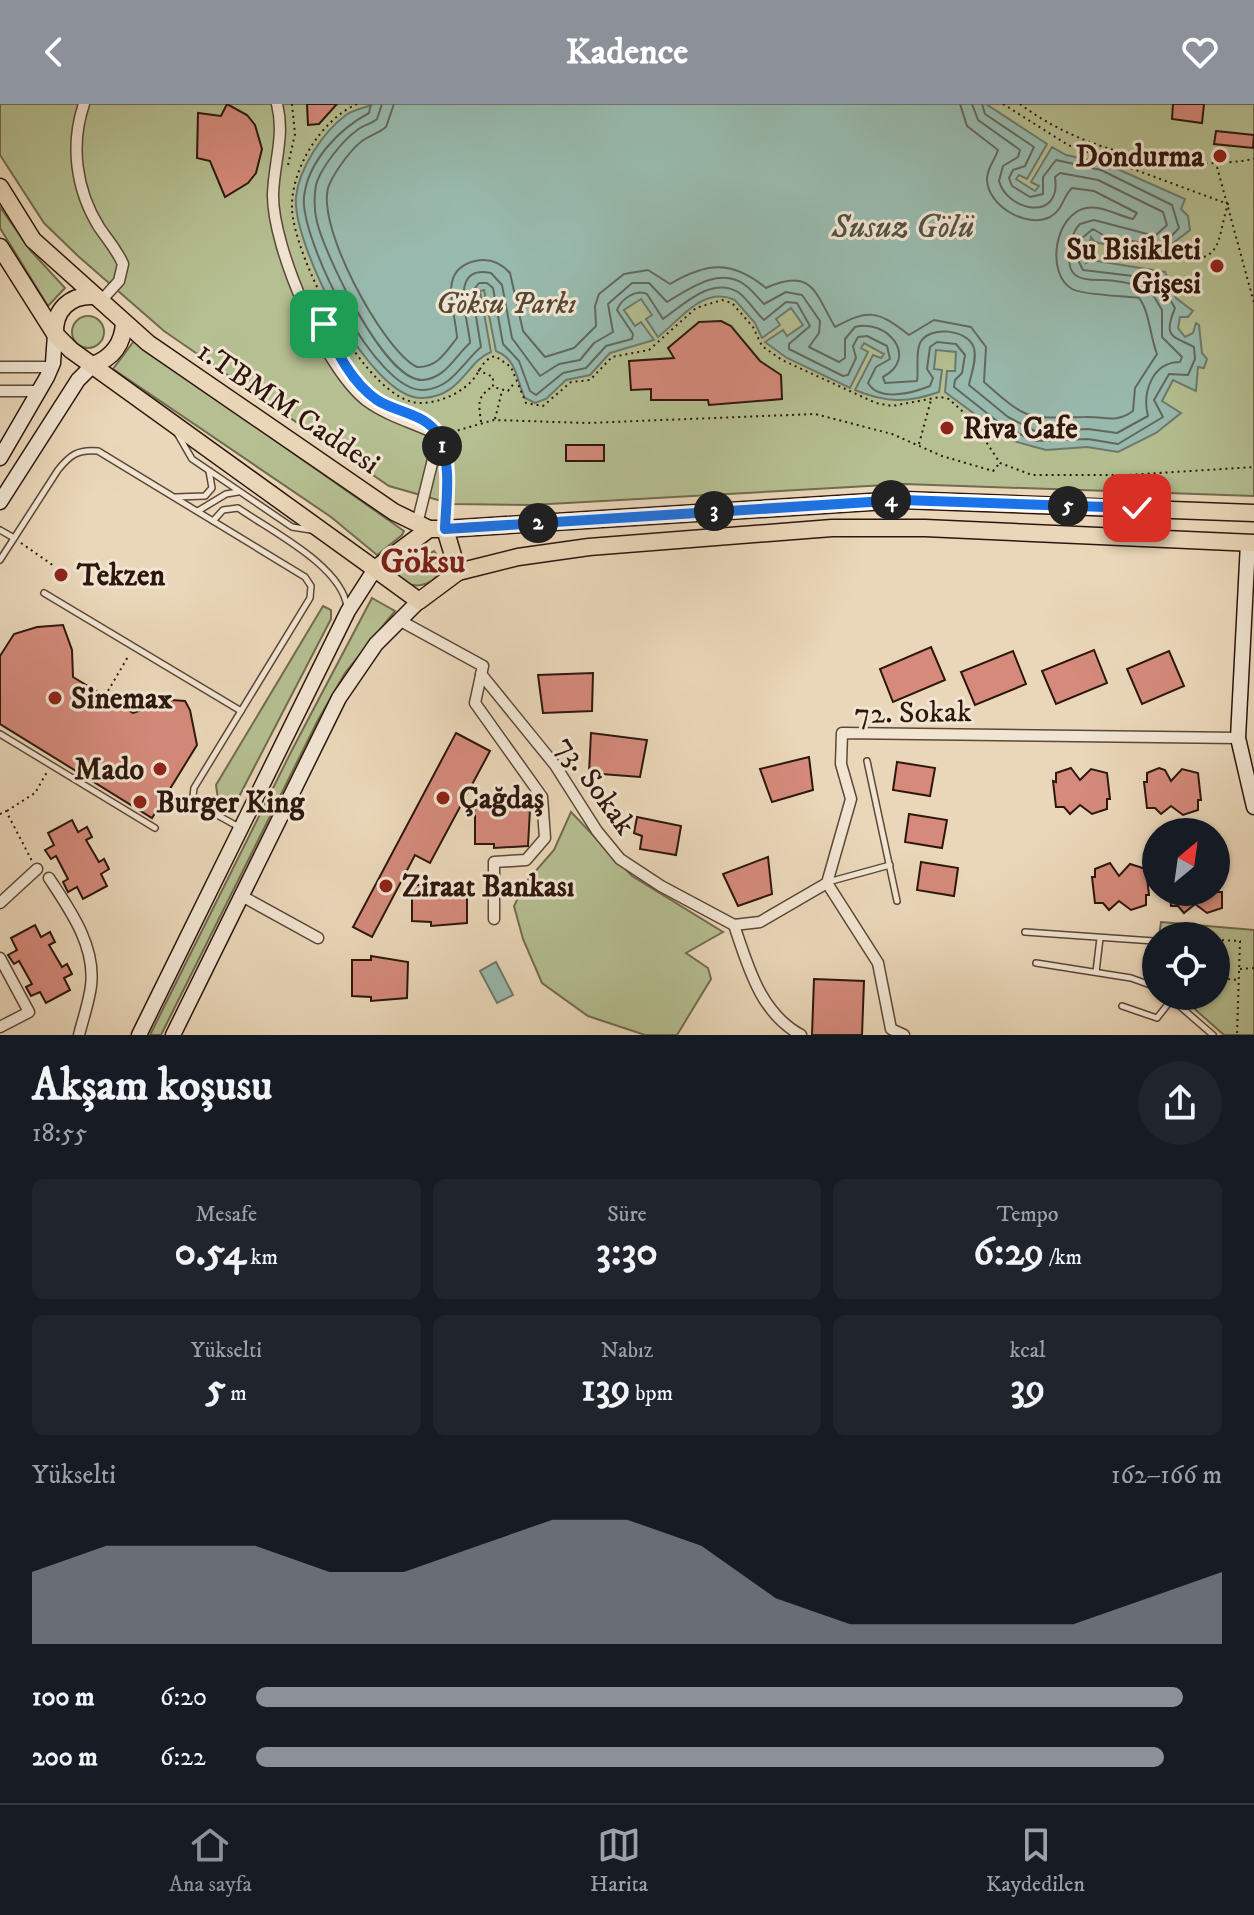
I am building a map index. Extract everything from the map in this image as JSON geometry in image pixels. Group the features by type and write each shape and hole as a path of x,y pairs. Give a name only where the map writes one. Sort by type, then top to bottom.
{"main road":[{"path":"0,187 33,240 124,323 122,338 114,352 93,365 78,380 0,502"},
{"path":"0,247 55,334 93,365 419,601"},
{"path":"0,458 51,367 56,318 64,305 78,297 97,299"},
{"name":"1.TBMM Caddesi","path":"124,323 242,409 430,527"},
{"path":"139,1035 348,611 375,569 430,527 902,500 1254,513"},
{"path":"430,527 458,572"},
{"path":"173,1035 339,698 365,658 419,601 458,572 518,557 589,547 832,528 925,528 1251,543 1238,738 1254,807"}],"street":[{"path":"84,104 77,125 77,168 85,202 123,264 119,281 97,299"},
{"path":"277,104 282,137 273,195 276,228 314,325 349,381 366,400 394,417 439,435"},
{"path":"0,367 51,367"},
{"path":"0,391 40,391"},
{"path":"430,527 447,476 439,435"},
{"path":"430,527 439,435"},
{"name":"73. Sokak","path":"399,620 483,666 481,674 555,765 597,831 620,859 661,886 734,925"},
{"path":"481,674 475,703 542,797 545,838 526,860 494,862 494,919"},
{"name":"72. Sokak","path":"827,883 851,799 841,764 842,733 1238,738"},
{"path":"0,903 37,869"},
{"path":"49,878 77,921 92,965 91,989 79,1035"},
{"path":"801,1035 777,1019 763,998 734,925 760,922 827,883 878,963 891,1029 904,1035"},
{"path":"240,895 318,938"},
{"path":"0,958 29,1012 0,1027"}],"lane":[{"path":"171,422 192,459 292,527 324,530"},
{"path":"0,560 58,470 69,457 83,450 98,451 305,577 311,586 310,598 193,796 197,804 241,828"},
{"path":"173,496 188,499 205,496 213,481 209,470"},
{"path":"197,511 226,494 240,491"},
{"path":"213,521 223,510 238,508 328,571 342,589 348,611"},
{"path":"0,530 14,538"},
{"path":"44,593 241,711"},
{"path":"0,734 155,828"},
{"path":"867,761 897,901"},
{"path":"827,883 890,865"},
{"path":"1025,932 1142,940"},
{"path":"1096,972 1100,938"},
{"path":"1036,963 1142,982"},
{"path":"1122,1006 1157,1018 1162,1010"},
{"path":"1184,1010 1213,1035"}],"path":[{"path":"292,104 295,134 286,178 294,181"},
{"path":"357,104 345,110 301,163 294,181 292,206 298,239 327,306 373,376 386,390 401,399 418,404 447,398 464,387 487,359 499,357 511,367 517,388 526,403 543,406 571,382 590,380 612,357 649,350 696,308 722,300 732,303 753,327 762,346 782,360 876,403 892,406 949,399 962,410 1000,463 1032,475 1126,475 1254,467"},
{"path":"1003,104 1058,140 1228,204"},
{"path":"1020,104 1062,132 1165,161 1217,166 1254,159"},
{"path":"1058,140 1062,132"},
{"path":"1217,166 1254,303"},
{"path":"284,189 293,189"},
{"path":"1175,258 1198,261 1208,258 1217,248 1228,204"},
{"path":"282,206 292,206"},
{"path":"318,311 327,306"},
{"path":"478,370 493,377 493,387"},
{"path":"508,391 516,382"},
{"path":"482,424 478,403 481,394 493,387 508,391 517,388"},
{"path":"494,420 503,389"},
{"path":"918,445 931,400"},
{"path":"439,435 494,420 587,423 815,414 892,434 993,471 1000,463"},
{"path":"14,538 54,566"},
{"path":"105,696 134,647"},
{"path":"0,814 35,793 51,765"},
{"path":"6,811 37,869"},
{"path":"1230,941 1240,941 1237,1035"},
{"path":"1239,969 1254,968"},
{"path":"1230,979 1239,980"}],"green space":[{"name":"Göksu Parkı","path":"0,104 1254,104 1254,496 904,484 531,505 452,504 389,486 164,331 44,223 0,155"},
{"path":"0,207 31,251 65,288 48,306 0,228"},
{"path":"88,316 99,321 104,332 99,343 88,348 77,343 72,332 77,321"},
{"path":"134,341 404,531 402,535 377,555 331,517 113,369"},
{"path":"434,551 443,563 431,581 412,585 399,578 398,572"},
{"path":"372,598 395,611 345,673 318,720 161,1035 150,1035 292,750"},
{"path":"323,606 331,610 331,619 230,814 219,807 216,785"},
{"path":"571,812 632,876 723,932 686,953 708,968 711,979 677,1035 645,1035 588,1016 542,983 523,939 514,906 526,882 554,850"},
{"path":"1230,928 1254,930 1254,1035 1224,1035 1196,1010 1230,1010"}],"water":[{"name":"Susuz Gölü","path":"374,104 986,104 1047,144 1027,179 1019,175 1016,179 1035,191 1039,186 1031,182 1052,147 1066,155 1104,163 1185,199 1181,209 1188,216 1190,230 1172,244 1166,257 1095,242 1091,237 1086,263 1091,260 1165,272 1176,298 1193,311 1188,317 1180,317 1178,328 1185,337 1193,333 1196,323 1199,325 1202,353 1207,359 1204,368 1198,367 1196,391 1173,380 1162,401 1181,413 1156,433 1118,452 1087,447 1046,450 1010,440 945,392 947,371 955,371 956,352 936,350 934,369 942,370 939,392 907,400 887,399 855,390 873,355 881,358 884,354 864,343 861,348 868,352 850,388 787,358 765,342 783,330 787,336 803,325 791,308 776,319 780,325 762,338 755,323 735,300 712,297 692,307 658,337 646,319 652,315 641,299 624,310 635,326 641,322 654,340 610,353 590,375 566,380 546,399 535,403 525,398 509,360 496,351 484,290 480,291 491,352 483,356 455,385 436,396 423,398 402,392 380,374 358,348 338,316 320,282 298,219 298,186 314,152 346,115"},
{"path":"496,962 513,995 497,1003 480,971"}],"building":[{"path":"227,104 247,115 255,125 262,149 256,173 248,183 225,197 210,161 197,158 198,113 221,116"},
{"path":"307,104 337,104 319,124 308,125"},
{"path":"1173,104 1204,104 1202,123 1172,119"},
{"path":"1216,131 1254,135 1253,148 1214,144"},
{"path":"721,321 731,326 760,361 781,375 782,399 709,405 708,400 651,400 651,389 631,390 629,361 674,358 668,348 699,322"},
{"path":"566,445 604,445 604,461 566,461"},
{"path":"63,625 72,650 73,677 133,713 172,700 185,701 190,710 197,745 152,818 0,724 0,656 14,634 37,627"},
{"path":"931,647 945,680 893,702 880,669"},
{"path":"1094,650 1107,683 1056,704 1042,671"},
{"path":"1013,651 1026,684 975,705 961,672"},
{"path":"1169,651 1184,686 1142,704 1127,669"},
{"path":"593,673 592,711 543,713 538,675"},
{"name":"Çağdaş","path":"456,733 490,751 430,863 415,855 372,937 353,927"},
{"path":"591,733 647,740 640,777 589,773"},
{"path":"809,757 813,790 772,802 760,769"},
{"path":"897,762 935,768 930,796 893,790"},
{"path":"1071,768 1080,780 1091,769 1107,773 1110,799 1107,799 1107,809 1092,814 1080,805 1070,814 1064,807 1056,807 1053,781 1056,782 1056,773"},
{"path":"1159,768 1165,770 1171,781 1182,769 1198,773 1201,800 1198,800 1198,810 1183,815 1171,806 1161,814 1155,808 1147,808 1144,782 1147,782 1147,773"},
{"path":"494,804 530,809 528,846 494,848 494,844 475,844 475,808 494,808"},
{"path":"909,814 947,820 942,848 905,842"},
{"path":"637,817 681,826 676,855 640,849 642,836 634,833"},
{"path":"72,820 78,832 87,827 92,837 86,840 99,862 104,859 109,869 101,874 107,886 83,899 77,887 68,892 63,882 68,879 56,856 51,859 45,850 54,845 48,833"},
{"path":"768,857 772,894 738,906 723,874"},
{"path":"921,862 958,868 954,896 917,890"},
{"path":"1110,863 1119,876 1130,864 1142,868 1143,906 1131,910 1119,901 1109,910 1103,903 1095,903 1092,877 1095,877 1095,869"},
{"path":"431,881 467,887 467,923 431,926 431,922 412,921 412,885 431,885"},
{"path":"1178,906 1193,906 1184,913"},
{"path":"1198,906 1222,906 1222,908 1207,913"},
{"path":"35,925 41,937 50,932 55,942 49,945 62,967 67,964 72,974 64,978 70,990 46,1003 40,992 31,996 26,987 32,984 19,961 14,964 8,955 17,950 11,938"},
{"path":"371,956 408,962 407,998 371,1001 371,997 352,996 352,960 371,960"},
{"path":"814,979 864,981 862,1035 812,1035"}],"place":[{"name":"Dondurma","path":"1220,156"},
{"name":"Su Bisikleti Gişesi","path":"1217,266"},
{"name":"Riva Cafe","path":"947,428"},
{"name":"Tekzen","path":"61,575"},
{"name":"Sinemax","path":"55,698"},
{"name":"Mado","path":"160,769"},
{"name":"Çağdaş","path":"443,798"},
{"name":"Burger King","path":"140,802"},
{"name":"Ziraat Bankası","path":"386,886"}],"district":[{"name":"Göksu","path":"423,560"}],"route":[{"path":"324,324 341,358 367,391 385,404 427,421 439,435 447,476 445,529 902,500 1137,508"}]}
